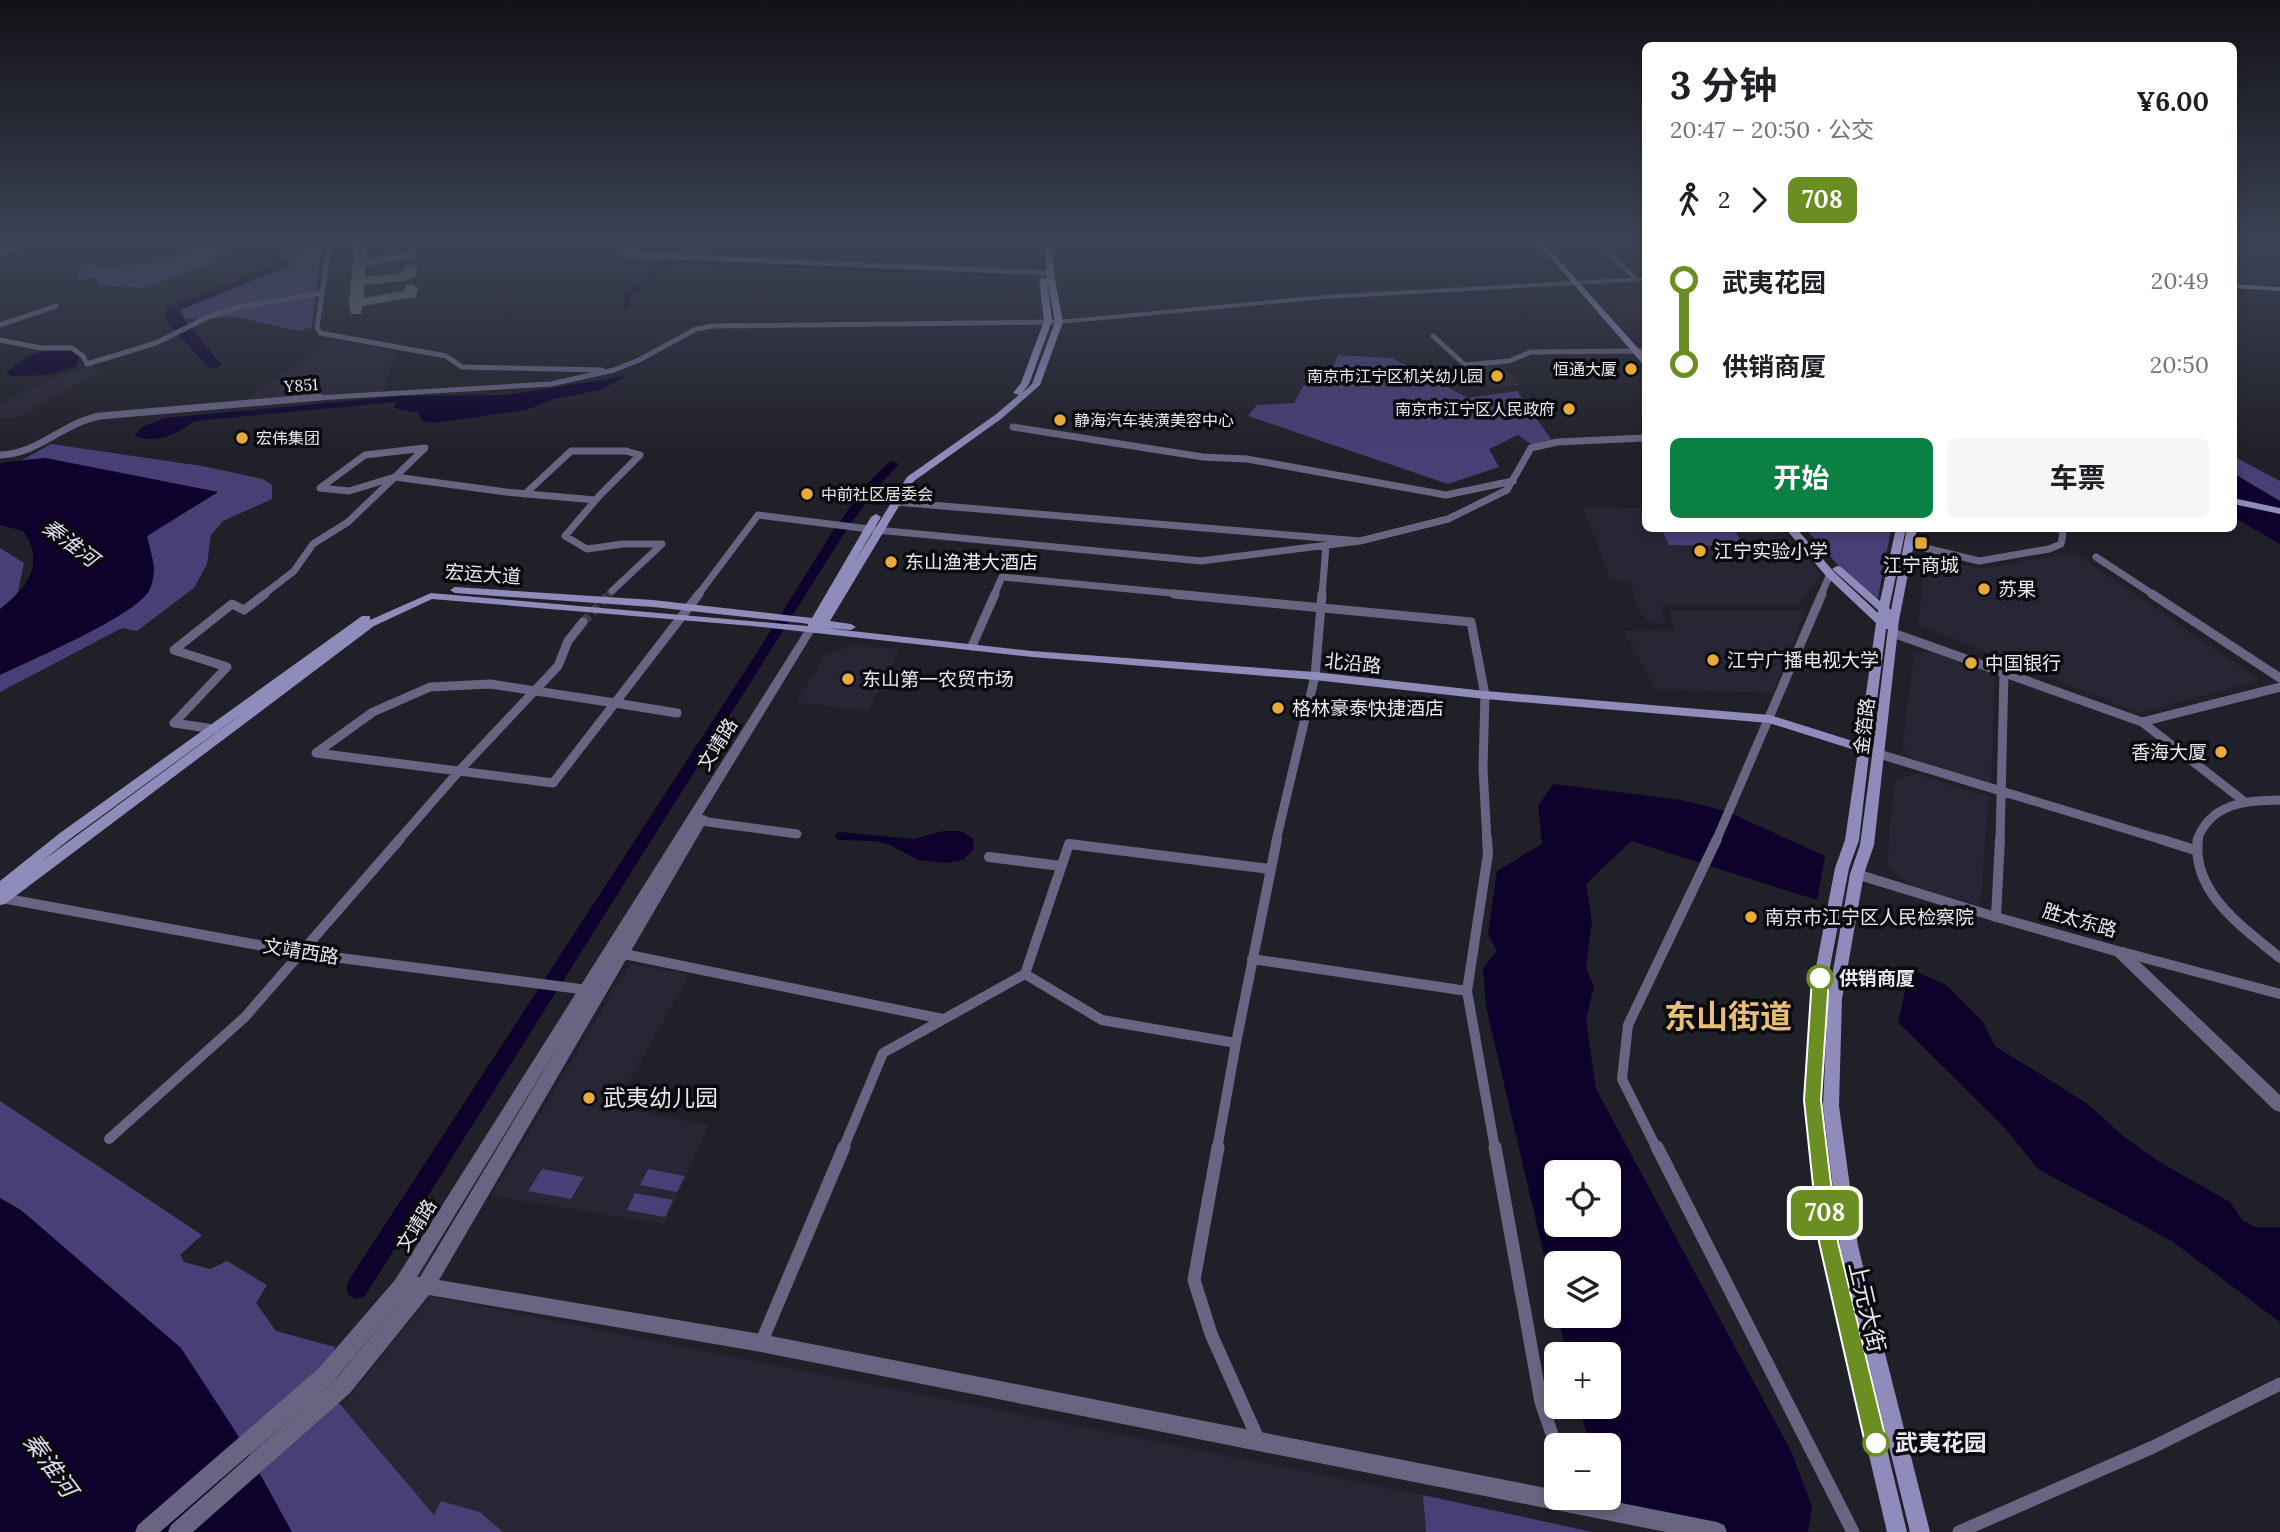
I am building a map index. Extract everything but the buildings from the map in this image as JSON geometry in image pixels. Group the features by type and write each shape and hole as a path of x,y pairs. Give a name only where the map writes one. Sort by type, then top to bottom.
{"main road":[{"name":"文靖路","path":"817,626 901,478 1016,394 1025,384 1048,321 1048,312"},
{"name":"文靖路","path":"870,529 895,502 910,479 998,417 1036,385 1059,322 1057,312"},
{"path":"1604,312 1642,351"},
{"path":"1610,312 1642,351"},
{"path":"2237,500 2280,509"},
{"path":"1793,532 1830,574 1881,622 1893,626"},
{"path":"1805,532 1841,573 1884,608 1893,626"},
{"name":"金箔路","path":"1859,843 1865,750 1881,622 1900,532"},
{"name":"金箔路","path":"1859,843 1879,754 1893,626 1911,532"},
{"name":"宏运大道","path":"3,892 65,836 362,620 431,588 817,626"},
{"name":"宏运大道","path":"3,892 370,624 431,596 685,613"},
{"name":"北沿路","path":"817,626 1057,656 1315,676 1485,695 1770,719 1879,754"},
{"name":"上元大街","path":"1859,843 1857,874 1835,999 1831,1105 1849,1247 1920,1532"},
{"name":"上元大街","path":"1859,843 1842,868 1818,993 1812,1100 1828,1242 1897,1532"}],"street":[{"path":"0,325 37,312"},
{"path":"0,340 41,348 72,348 83,356 86,364 156,343 221,312"},
{"path":"319,312 317,327 320,334 446,356 462,367 614,370"},
{"path":"1059,322 1160,312"},
{"name":"Y851","path":"0,455 29,453 76,422 104,415 345,396 511,388 584,378 639,360 696,329 713,326 1059,322"},
{"path":"1433,336 1465,365 1509,361 1531,352 1642,351"},
{"path":"1013,427 1203,457 1247,459 1446,495 1467,493 1503,481 1513,481"},
{"path":"677,713 615,703 490,684 429,687 373,712 316,753 553,783 615,703 685,613 758,515 870,529 1201,561 1360,541 1448,519 1507,490 1531,448 1557,442 1642,438"},
{"path":"214,730 174,723 227,667 174,650 232,604 244,610 294,570 313,544 348,522 398,476 425,447 365,455 320,488 349,491 398,476 525,494 595,500"},
{"path":"525,494 571,451 626,451 640,455 595,500 565,536 587,549 623,544 662,544 612,591"},
{"path":"895,502 1360,541"},
{"path":"1909,544 1979,561 2049,549 2061,544 2062,532"},
{"path":"1259,1441 1211,1334 1194,1280 1252,958 1315,676 1326,546"},
{"path":"2096,557 2280,678"},
{"path":"1830,574 1705,868 1628,1025 1622,1079 1853,1532"},
{"path":"972,646 1002,577 1471,622 1485,695 1483,768 1488,854 1467,991 1541,1402 1552,1433"},
{"path":"109,1139 245,1017 459,771 558,666 568,641 583,622"},
{"name":"文靖路","path":"178,1532 344,1386 425,1286 594,990 624,954 817,626"},
{"name":"文靖路","path":"401,1286 594,990 817,626"},
{"path":"1893,626 2004,671 2143,722 2245,802"},
{"path":"1996,917 2003,793 2004,671"},
{"path":"2143,722 2280,687"},
{"path":"1879,754 2194,850"},
{"path":"2280,800 2245,802 2212,813 2198,829 2194,850 2206,883 2235,920 2280,958"},
{"path":"701,821 797,834"},
{"path":"761,1343 883,1052 1025,974 1069,844 1270,870"},
{"path":"989,858 1061,866"},
{"name":"胜太东路","path":"1857,874 1996,917 2120,951 2280,1105"},
{"name":"文靖西路","path":"3,892 302,953 594,990"},
{"path":"2120,951 2280,994"},
{"path":"624,954 943,1019"},
{"path":"1252,958 1467,991"},
{"path":"1025,974 1102,1020 1236,1043"},
{"path":"145,1532 326,1375 401,1286 425,1286 761,1343 1544,1495"},
{"path":"1959,1532 2154,1447 2280,1384"},
{"path":"1616,1510 1717,1532"}],"shaded area":[{"path":"182,312 314,312 312,327 298,331 237,317 185,319"},
{"path":"1623,312 1642,312 1642,333"},
{"path":"333,339 397,350 383,391 242,402"},
{"path":"1338,355 1392,358 1468,398 1517,391 1551,439 1532,445 1518,435 1489,449 1499,467 1448,484 1248,416 1257,405 1294,403 1303,386 1328,379"},
{"name":"南京市江宁区机关幼儿园","path":"1497,364 1521,385 1493,387 1473,366"},
{"path":"89,365 101,371 15,419 0,418 0,405 14,396"},
{"path":"51,444 202,466 263,479 272,485 272,499 223,521 211,535 207,564 194,588 137,631 122,628 0,692 0,548 24,563 17,596 155,570 147,536 217,492 45,458 22,460"},
{"path":"2237,458 2280,481 2280,501 2237,493"},
{"name":"江宁实验小学","path":"1583,507 1642,508 1642,532 1784,532 1821,574 1800,605 1661,605 1666,623 1649,623 1638,609 1630,583 1610,578"},
{"path":"1662,532 1736,532 1744,546 1669,545"},
{"path":"1809,532 1890,532 1878,598 1845,573"},
{"path":"2074,552 2260,680 2140,713 1918,625 1925,557 1984,569"},
{"name":"江宁广播电视大学","path":"1669,610 1805,610 1773,693 1655,689 1624,631 1675,630"},
{"name":"东山第一农贸市场","path":"853,645 900,649 868,711 796,702 825,655"},
{"path":"1932,652 1995,675 1991,784 1918,762 1902,748 1914,653"},
{"path":"1916,774 1989,797 1980,905 1912,886 1887,867 1894,781"},
{"name":"武夷幼儿园","path":"630,964 690,974 627,1085 629,1110 709,1125 664,1224 491,1196"},
{"path":"0,1101 202,1235 180,1255 184,1262 210,1269 227,1261 267,1285 256,1303 276,1331 335,1347 323,1384 434,1515 441,1501 480,1512 503,1532 0,1532"},
{"path":"542,1169 584,1177 571,1199 528,1191"},
{"path":"648,1169 685,1176 677,1192 640,1185"},
{"path":"635,1193 673,1200 665,1217 627,1210"},
{"path":"430,1296 1423,1495 1426,1532 503,1532 480,1512 441,1501 434,1516 342,1406"},
{"path":"1423,1495 1592,1532 1426,1532"}],"water":[{"path":"166,312 179,312 222,366 211,369 164,319"},
{"path":"49,349 70,350 79,357 77,366 50,375 11,376 6,373 26,357"},
{"path":"626,376 601,390 554,399 526,410 434,423 423,421 418,413 394,408 397,402 195,421 181,430 159,438 134,436 142,427 164,418 402,396 506,395"},
{"name":"秦淮河","path":"45,458 218,492 147,536 153,575 150,589 142,599 106,624 0,675 0,609 26,583 31,574 33,554 23,531 0,525 0,463"},
{"path":"2237,475 2280,501 2280,544 2237,519"},
{"path":"1553,784 1681,800 1726,811 1825,856 1817,900 1631,841 1586,884 1592,921 1586,967 1594,987 1586,1019 1596,1089 1792,1453 1812,1507 1808,1532 1717,1532 1618,1512 1617,1510 1621,1510 1621,1433 1587,1433 1582,1419 1621,1419 1621,1342 1564,1342 1561,1328 1621,1328 1621,1251 1544,1251 1544,1255 1486,1006 1483,968 1497,951 1488,934 1497,871 1542,844 1538,806"},
{"path":"943,831 961,831 973,839 974,849 963,860 946,863 918,860 890,845 876,841 837,840 835,834 840,832 914,839"},
{"path":"1910,969 1946,985 1983,1022 1995,1046 2088,1104 2123,1136 2161,1163 2230,1202 2242,1220 2255,1227 2280,1227 2280,1322 2172,1241 2038,1169 2004,1127 1898,1022"},
{"name":"秦淮河","path":"0,1198 21,1210 181,1348 243,1443 292,1532 0,1532"}],"waterway":[{"path":"357,1288 839,531 870,488 893,464"}],"tunnel":[{"path":"608,595 612,591"},
{"path":"583,622 610,594"}],"bus line":[{"name":"708","path":"1820,978 1812,1100 1828,1242 1876,1443"}],"place":[{"name":"恒通大厦","path":"1631,369"},
{"name":"南京市江宁区机关幼儿园","path":"1497,376"},
{"name":"南京市江宁区人民政府","path":"1569,409"},
{"name":"静海汽车装潢美容中心","path":"1060,420"},
{"name":"宏伟集团","path":"242,438"},
{"name":"中前社区居委会","path":"807,494"},
{"name":"江宁商城","path":"1921,543"},
{"name":"江宁实验小学","path":"1700,551"},
{"name":"东山渔港大酒店","path":"891,562"},
{"name":"苏果","path":"1984,589"},
{"name":"江宁广播电视大学","path":"1713,660"},
{"name":"中国银行","path":"1971,663"},
{"name":"东山第一农贸市场","path":"848,679"},
{"name":"格林豪泰快捷酒店","path":"1278,708"},
{"name":"香海大厦","path":"2221,752"},
{"name":"南京市江宁区人民检察院","path":"1751,917"},
{"name":"供销商厦","path":"1820,978"},
{"name":"武夷幼儿园","path":"589,1098"},
{"name":"武夷花园","path":"1876,1443"}],"district":[{"name":"东山街道","path":"1728,1017"}]}
